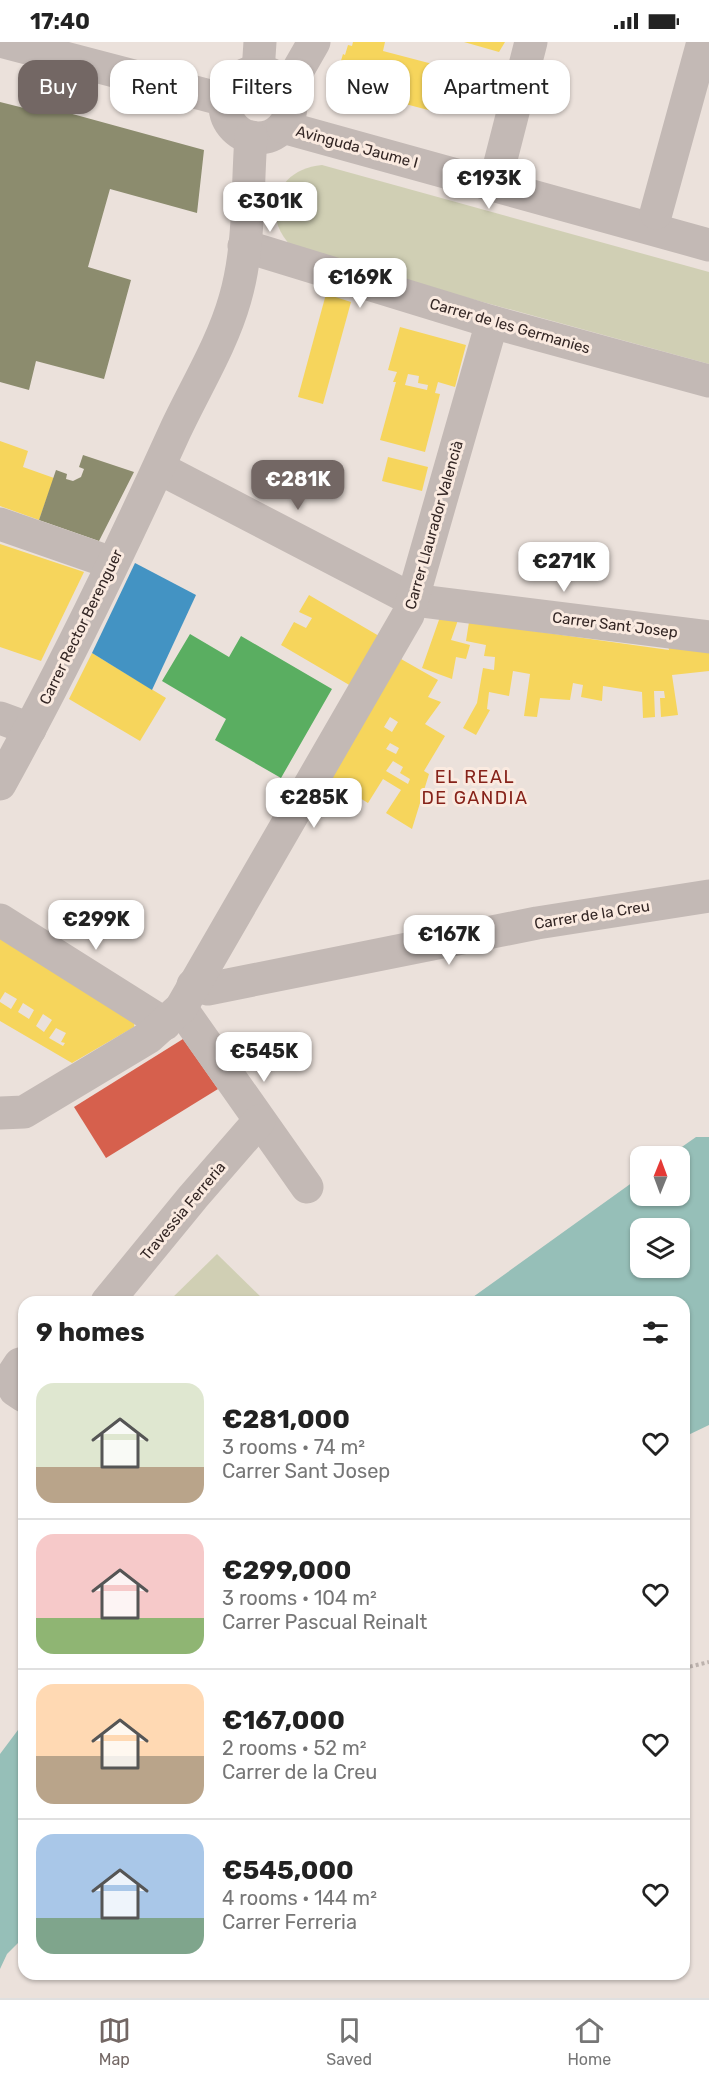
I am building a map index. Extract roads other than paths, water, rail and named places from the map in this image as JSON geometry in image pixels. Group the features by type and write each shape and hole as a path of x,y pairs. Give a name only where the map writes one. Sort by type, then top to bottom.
{"street":[{"path":"4,42 210,96"},
{"path":"304,60 314,42"},
{"path":"499,167 531,42"},
{"path":"656,213 703,42"},
{"name":"Avinguda Jaume I","path":"314,101 499,167 709,228"},
{"name":"Avinguda Jaume I","path":"314,101 709,245"},
{"path":"227,114 234,128 251,137 268,136 271,114"},
{"name":"Carrer Rector Berenguer","path":"0,784 30,729 159,468 229,318 240,278 244,246 251,137"},
{"name":"Carrer de les Germanies","path":"244,246 492,322 709,381"},
{"name":"Carrer Llaurador Valencià","path":"180,1006 408,615 492,322"},
{"name":"Carrer Sant Josep","path":"159,468 414,600 709,637"},
{"path":"0,524 112,563"},
{"path":"0,718 30,729"},
{"name":"Carrer de la Creu","path":"180,1006 208,988 537,923 709,896"},
{"path":"0,920 180,1006 307,1187"},
{"path":"0,1113 24,1112 149,1037 180,1006"},
{"name":"Travessia Ferreria","path":"112,1296 259,1121"}],"water":[{"path":"696,1137 709,1137 709,1425 690,1434 690,1296 474,1296 630,1184 630,1206 690,1206 690,1146 683,1146"},
{"path":"18,1730 18,1943 7,1954 0,1969 0,1754"}],"district":[{"name":"EL REAL DE GANDIA","path":"475,787"}]}
